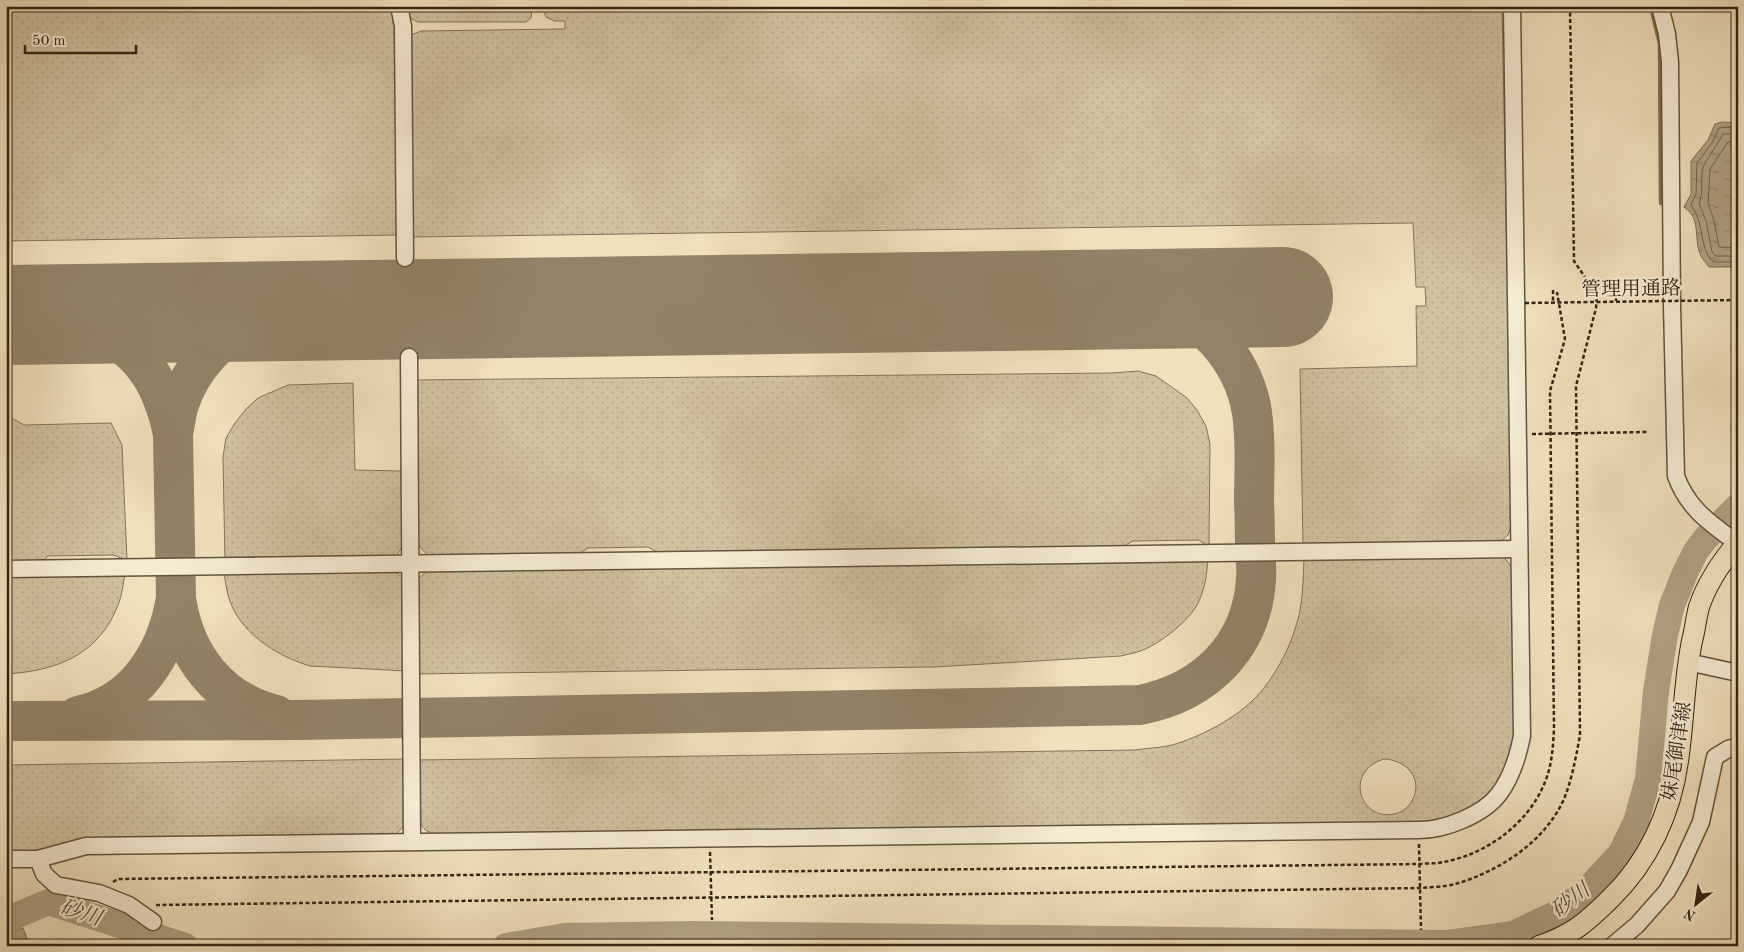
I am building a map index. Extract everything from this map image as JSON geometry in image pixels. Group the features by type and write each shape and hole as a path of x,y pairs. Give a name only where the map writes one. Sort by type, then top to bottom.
{"main road":[{"name":"妹尾御津線","path":"1540,946 1557,940 1585,923 1620,889 1648,853 1667,810 1678,763 1688,662 1699,606 1717,570 1728,536"}],"street":[{"path":"399,6 403,26 405,258"},
{"path":"6,859 38,859 86,846 1419,830 1444,827 1463,821 1499,795 1518,757 1522,736 1512,6"},
{"path":"1660,6 1667,34 1671,80 1672,305 1676,476 1682,492 1691,505 1728,536"},
{"path":"409,357 412,841"},
{"path":"6,570 1519,549"},
{"path":"1688,662 1738,673"},
{"path":"1612,946 1637,925 1667,891 1701,822 1715,757 1728,749 1738,746"},
{"path":"38,859 44,874 56,886 99,893 129,905 152,922"}],"path":[{"path":"129,905 1420,888 1452,885 1477,877 1504,862 1530,844 1548,825 1563,800 1574,769 1580,736 1576,386 1596,308 1597,295 1574,261 1570,6"},
{"path":"1616,289 1616,301"},
{"path":"1553,290 1553,302"},
{"path":"99,893 102,886 118,879 1420,864 1442,862 1463,857 1491,843 1518,824 1534,802 1545,782 1553,753 1550,392 1565,339 1556,292"},
{"name":"管理用通路","path":"1525,303 1738,300"},
{"path":"1518,434 1647,432"},
{"path":"1419,830 1421,930"},
{"path":"710,838 712,920"}],"shaded area":[{"path":"6,6 391,6 394,15 398,235 6,241"},
{"path":"407,6 1502,6 1512,524 1508,535 1499,543 1303,546 1300,369 1417,366 1416,306 1426,306 1425,287 1416,287 1413,223 411,237 409,36 421,31 565,29 565,21 555,21 546,17 543,9 532,9 531,18 526,22 418,22 410,16"},
{"path":"1138,371 1156,376 1187,398 1197,410 1206,426 1210,444 1209,547 1199,540 1133,541 1120,548 660,554 648,547 588,548 574,557 435,558 423,550 416,538 414,380 1112,373"},
{"path":"353,383 355,470 401,471 405,542 395,558 225,562 223,457 226,438 235,423 258,398 288,385"},
{"path":"6,415 24,425 111,423 122,445 127,560 113,555 48,556 41,563 6,563"},
{"path":"1496,554 1505,558 1511,567 1516,735 1501,779 1484,798 1464,812 1448,818 1424,823 437,835 424,828 419,818 418,760 1134,750 1172,745 1206,732 1229,719 1249,704 1269,681 1285,654 1298,618 1304,558","holes":["1384,759 1392,760 1406,767 1411,772 1416,785 1415,793 1412,801 1404,810 1394,814 1382,814 1372,810 1365,803 1361,794 1360,784 1364,774 1372,765"]},
{"path":"1208,558 1202,592 1198,603 1189,617 1150,647 1121,656 934,667 416,674 418,579 428,570"},
{"path":"392,570 402,577 405,587 407,671 310,666 297,662 271,649 249,631 240,620 228,595 224,571"},
{"path":"125,574 119,601 110,622 100,636 87,648 74,657 58,664 42,669 6,674 6,576"},
{"path":"408,759 406,819 403,827 394,836 6,852 6,765"}],"water":[{"path":"1722,122 1738,123 1738,267 1709,267 1699,251 1693,218 1684,207 1691,194 1691,161 1708,140 1715,124"},
{"path":"23,928 30,946 6,946 6,933"}],"waterway":[{"path":"1651,6 1660,44 1661,203 1664,203"},
{"name":"砂川","path":"506,946 565,936 692,934 1448,943 1513,934 1555,914 1585,892 1621,853 1636,822 1648,779 1656,691 1672,605 1696,551 1705,539 1738,506"},
{"name":"砂川","path":"6,920 48,902 185,946"},
{"name":"砂川","path":"1344,942 1345,946"}],"taxiway":[{"path":"6,721 295,720 1140,705 1163,699 1185,689 1221,663 1235,645 1245,626 1253,603 1256,579 1255,452 1250,401 1234,363 1209,332 1193,319 1158,299"},
{"path":"173,434 178,408 184,391 199,366 218,344 242,327 255,321 303,310"},
{"path":"48,314 96,329 116,340 132,352 146,368 157,386 166,408 173,434 176,598 180,619 187,638 207,673 237,699 276,715"},
{"path":"78,716 98,710 117,700 132,688 145,673 165,638 176,598"}],"runway":[{"path":"6,315 1283,297"}]}
